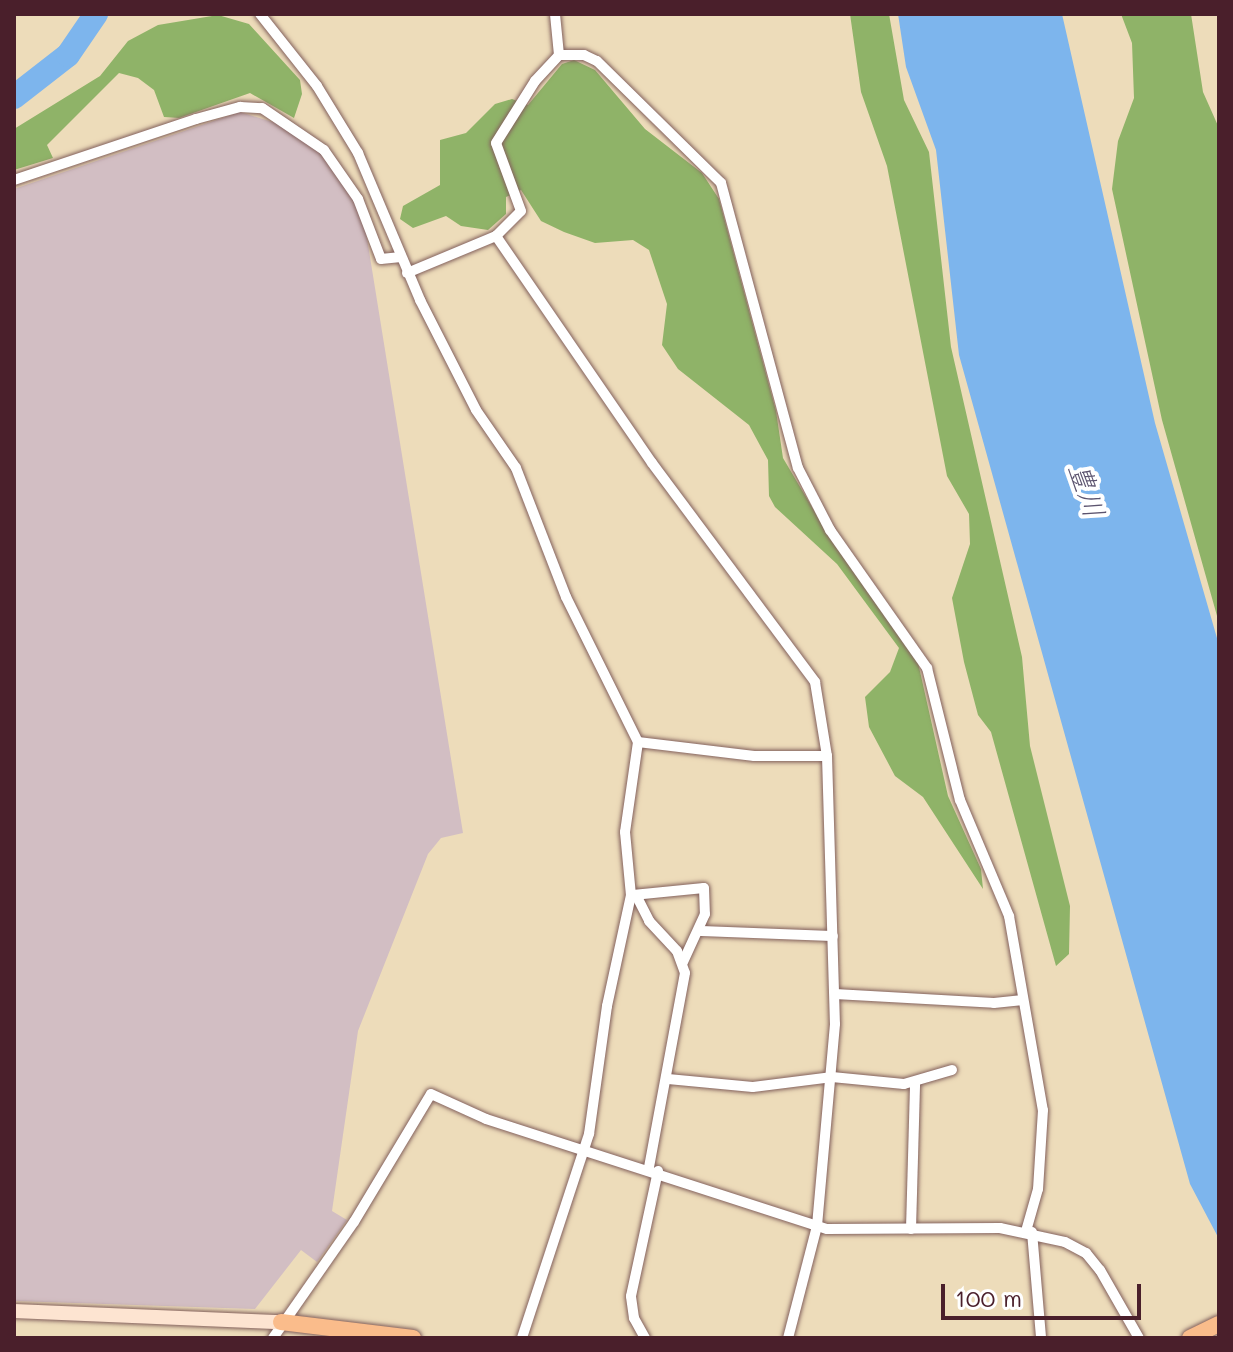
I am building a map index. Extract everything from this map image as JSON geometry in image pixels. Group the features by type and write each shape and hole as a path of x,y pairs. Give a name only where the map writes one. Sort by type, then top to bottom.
{"main road":[{"path":"281,1322 413,1338"}],"street":[{"path":"260,14 338,115 407,273 476,410 516,468 566,597 638,742 625,832 634,895 584,1150 522,1338"},
{"path":"555,14 559,55"},
{"path":"407,273 496,236 521,211 496,143 535,81 559,55 584,55 597,61 713,172 730,200 798,468 830,530 927,668 960,800 1009,916 1043,1110 1038,1189 1029,1232 1041,1338"},
{"path":"14,180 196,119 240,107 262,108 324,150 358,199 381,259 401,257"},
{"path":"496,236 652,463 815,682 827,756 835,994 832,1077 817,1226 788,1338"},
{"path":"638,742 741,755 827,756"},
{"path":"634,895 704,888 700,931 683,962 683,998 631,1296 634,1318 645,1338"},
{"path":"634,895 649,921 683,962"},
{"path":"700,931 833,936"},
{"path":"835,994 994,1003 1023,1000"},
{"path":"668,1079 753,1087 832,1077 915,1082 952,1070"},
{"path":"911,1229 915,1082"},
{"path":"273,1338 281,1322 354,1222 431,1094 486,1119 654,1170 817,1226 1029,1232 1086,1253 1139,1338"},
{"path":"14,1311 281,1322"}],"shaded area":[{"path":"240,112 282,125 319,152 355,201 365,226 463,833 441,838 428,854 358,1031 332,1211 347,1220 317,1262 301,1250 255,1309 14,1301 14,189"}],"green space":[{"path":"850,14 889,14 904,100 929,152 951,347 1022,657 1030,746 1070,906 1069,954 1056,966 991,732 978,715 964,662 952,598 970,544 969,514 947,476 887,166 861,92"},
{"path":"1121,14 1191,14 1203,92 1219,128 1219,623 1162,420 1112,189 1118,141 1134,98 1132,43"},
{"path":"218,15 249,24 300,80 302,94 294,118 250,93 179,118 164,117 154,90 138,78 119,73 47,145 53,158 14,170 14,129 100,76 128,41 158,25"},
{"path":"574,60 595,70 645,129 702,173 719,199 776,411 783,458 835,546 917,658 948,796 981,869 983,889 923,797 895,776 869,727 865,697 890,672 899,648 837,564 775,507 769,496 768,460 749,425 678,369 662,345 667,304 649,250 633,240 595,243 564,232 541,221 521,190 506,197 506,214 488,230 461,226 446,216 413,228 400,219 403,206 440,185 440,140 466,133 495,104 512,99 528,105 562,64"}],"water":[{"name":"豊川","path":"898,14 1062,14 1155,423 1219,645 1219,1239 1190,1184 959,355 936,150 906,67"}],"waterway":[{"path":"14,97 68,55 96,14"}]}
